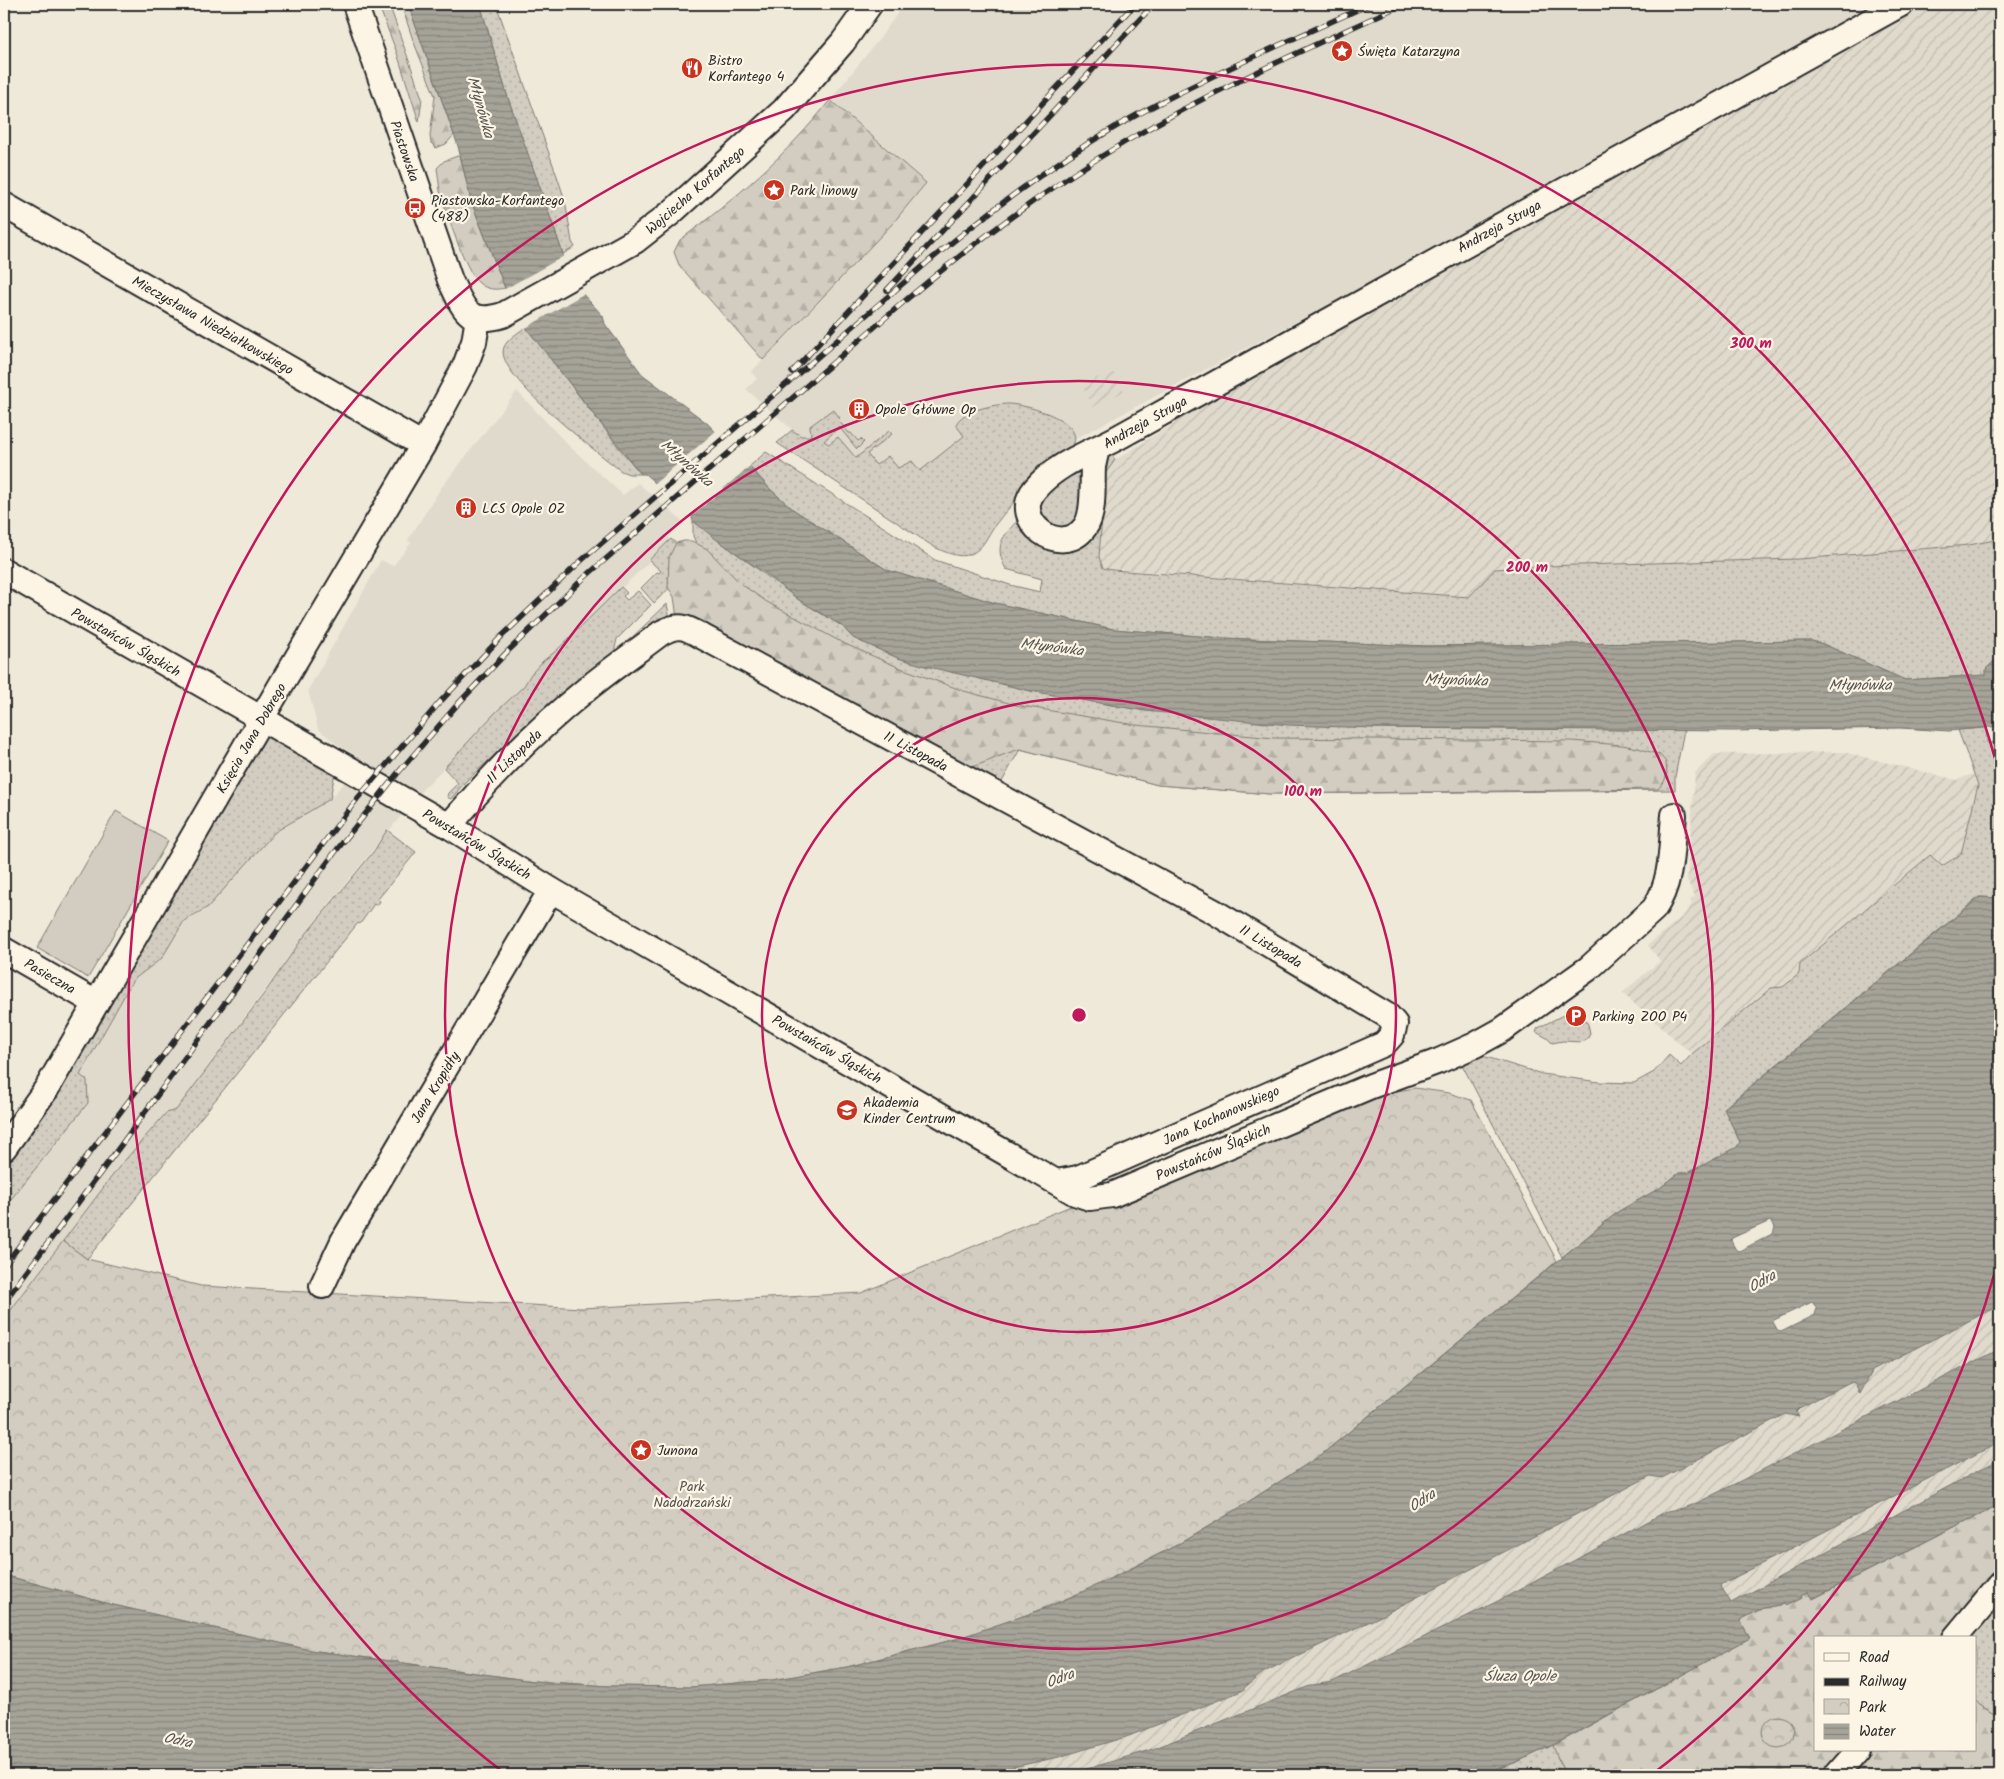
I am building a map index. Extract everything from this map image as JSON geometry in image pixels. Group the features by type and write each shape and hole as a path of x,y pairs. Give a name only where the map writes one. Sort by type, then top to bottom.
{"street":[{"name":"Piastowska","path":"355,4 450,280 466,309 471,315 478,318"},
{"name":"Wojciecha Korfantego","path":"478,318 491,319 503,315 635,241 672,212 784,110 843,42 870,4"},
{"name":"Andrzeja Struga","path":"1097,448 1901,4"},
{"name":"Mieczysława Niedziałkowskiego","path":"4,205 423,445"},
{"name":"Księcia Jana Dobrego","path":"4,1148 47,1088 423,445 465,366 474,342 478,318"},
{"name":"Powstańców Śląskich","path":"4,571 449,826 551,890 1082,1196 1099,1198 1112,1194 1371,1086 1439,1061 1502,1030 1589,968 1654,909 1667,885 1674,815"},
{"name":"11 Listopada","path":"449,826 488,780 582,692 661,633 672,627 679,626 705,638 1032,813 1246,931 1388,1016 1395,1024 1392,1035 1384,1044"},
{"name":"Jana Kropidły","path":"322,1286 343,1241 551,890"},
{"name":"Pasieczna","path":"4,950 96,1003"},
{"name":"Jana Kochanowskiego","path":"1058,1182 1078,1178 1384,1044"},
{"path":"1956,1636 1999,1585"},
{"path":"1836,1775 1856,1752"}],"shaded area":[{"path":"904,4 1877,4 1424,254 1075,439 987,510 958,526 827,442 797,434 746,389 757,379 751,372 893,223 926,183 830,100 880,38"},
{"path":"1911,4 2000,4 2000,539 1969,545 1799,559 1495,569 1470,597 1103,568 1099,557 1105,474 1115,460 1300,345"},
{"path":"1112,370 1124,391 1094,408 1082,386"},
{"path":"517,391 567,444 623,495 638,483 684,523 668,537 670,540 651,560 556,651 543,661 531,674 524,686 423,789 328,905 176,1110 166,1113 119,1167 4,1319 4,1208 88,1103 79,1075 133,980 162,958 184,921 208,907 275,832 330,799 364,760 338,745 318,729 308,690 381,560 393,566 411,543 408,540 441,488"},
{"path":"1843,752 1957,780 1973,774 1978,785 1961,854 1942,866 1929,855 1800,964 1799,974 1783,987 1771,988 1692,1054 1622,993 1660,961 1648,945 1684,915 1692,904 1690,900 1695,897 1687,880 1695,773 1714,754"},
{"path":"2000,1305 2000,1349 1699,1502 1667,1511 1500,1600 1332,1682 1312,1685 1153,1749 1090,1769 1067,1775 977,1775 1059,1757 1129,1736 1244,1690 1243,1688 1264,1672 1379,1617 1650,1476 1662,1478 1785,1414 1799,1416 1796,1412 1801,1407 1850,1382 1855,1383 1861,1393 1873,1370"},
{"path":"2000,1442 2000,1459 1731,1604 1720,1584"}],"green space":[{"path":"378,4 389,4 422,98 419,122 397,53"},
{"path":"401,4 408,4 454,135 446,144 436,148 431,143 430,136 435,96"},
{"path":"480,4 496,4 565,200 572,242 575,247 563,254 508,98"},
{"path":"830,100 926,183 893,223 763,360 679,265 674,252 680,240 741,192 779,157"},
{"path":"460,155 471,201 505,288 488,288 479,283 474,277 462,254 446,212 440,191 437,168 444,161"},
{"path":"526,327 641,474 629,474 621,471 553,415 518,380 507,365 503,352 505,344"},
{"path":"1009,404 1042,411 1054,416 1072,430 1075,439 1071,449 1003,515 979,548 971,554 962,556 934,547 777,443 792,430 801,436 811,436 810,426 833,409 840,418 838,420 849,433 858,441 861,439 864,442 857,449 839,427 824,441 829,444 838,437 856,458 889,431 892,434 867,454 876,465 888,456 898,468 912,461 920,471 964,436 956,425 964,416 979,409"},
{"path":"766,452 935,560 1010,585 1040,592 1042,579 1006,569 1000,553 1002,540 1010,528 1022,516 1063,547 1100,468 1111,453 1115,460 1105,474 1099,557 1103,568 1113,570 1469,597 1495,569 1799,559 1969,545 2000,539 2000,656 1986,669 1987,675 1905,680 1812,641 1427,646 1222,638 1113,629 995,603 887,570 794,510 770,489 750,466"},
{"path":"1082,464 1083,513 1063,533 1035,513 1039,496"},
{"path":"693,521 799,600 842,626 853,638 898,658 1031,691 1146,711 1374,728 1684,730 1675,777 1675,790 1270,794 1158,785 1020,749 998,789 709,574 693,536"},
{"path":"671,539 678,545 690,568 654,603 641,588 657,572 661,571 650,559"},
{"path":"692,541 707,549 741,584 767,602 843,643 898,667 964,691 1016,705 1136,725 1274,738 1571,741 1622,745 1660,755 1666,762 1667,774 1664,782 1658,789 1270,794 1158,785 1020,749 967,768 677,618 674,597 668,587 669,557 676,543"},
{"path":"621,587 627,593 623,596 627,600 638,591 651,605 617,639 613,657 527,728 525,727 464,783 451,799 447,797 448,793 458,783 444,768 495,713 524,686 531,674 543,661 556,651"},
{"path":"667,604 670,619 623,650 625,644"},
{"path":"262,719 337,762 330,799 275,832 208,907 184,921 162,958 133,980 80,1075 87,1080 88,1103 4,1208 4,1148"},
{"path":"1986,728 1987,743 2000,742 2000,898 1979,897 1724,1108 1740,1142 1737,1148 1688,1173 1679,1173 1660,1188 1619,1211 1562,1257 1456,1053 1463,1050 1542,1074 1599,1082 1634,1083 1654,1072 1669,1055 1681,1066 1692,1054 1771,988 1783,987 1799,974 1800,964 1930,855 1942,866 1961,854 1978,785 1958,730"},
{"path":"116,811 168,841 88,978 37,948"},
{"path":"387,830 416,852 378,899 380,901 377,906 374,904 360,924 358,923 87,1259 63,1241 119,1167 166,1113 176,1110 266,991 302,939 374,851"},
{"path":"1569,1012 1583,1018 1588,1024 1590,1033 1588,1038 1581,1042 1563,1041 1552,1043 1536,1032 1538,1028"},
{"name":"Park Nadodrzański","path":"1415,1088 1449,1093 1471,1100 1557,1261 1321,1455 1177,1545 1087,1590 1017,1619 956,1639 847,1667 772,1680 691,1687 609,1686 533,1681 310,1650 109,1604 4,1575 4,1319 63,1241 87,1259 201,1286 582,1308 861,1293 1090,1198 1367,1096"},
{"path":"1999,1504 2000,1597 1967,1636 1814,1636 1814,1752 1976,1752 1976,1702 2000,1717 2000,1775 1565,1775 1553,1746 1749,1638 1740,1620 1763,1608 1784,1604 1786,1606 1802,1598 1800,1596 1808,1592 1813,1599"},
{"path":"2000,1597 2000,1717 1976,1702 1976,1636 1967,1636"},
{"path":"1778,1716 1784,1717 1789,1721 1793,1726 1793,1738 1789,1743 1784,1747 1778,1748 1772,1747 1767,1743 1763,1738 1762,1732 1763,1726 1767,1721 1772,1717"},
{"path":"1553,1745 1565,1775 1479,1775 1517,1762"}],"water":[{"name":"Młynówka","path":"408,4 480,4 508,98 563,254 565,267 578,289 603,316 605,324 642,374 707,423 770,489 794,510 887,570 995,603 1113,629 1222,638 1427,646 1812,641 1905,680 1986,675 1986,669 2000,656 2000,726 1949,731 1900,728 1733,731 1374,728 1288,725 1146,711 1031,691 898,658 853,638 842,626 799,600 765,573 717,540 693,521 691,514 645,474 641,474 527,329 509,298 471,201 458,146"},
{"name":"Odra","path":"1980,897 2000,898 2000,1305 1873,1370 1860,1394 1855,1383 1850,1382 1801,1407 1796,1412 1799,1417 1785,1414 1662,1478 1650,1476 1379,1617 1264,1672 1244,1690 1129,1736 1059,1757 977,1775 4,1775 4,1575 109,1604 310,1650 533,1681 609,1686 691,1687 772,1680 847,1667 956,1639 1049,1607 1125,1572 1177,1545 1321,1455 1619,1211 1660,1188 1679,1173 1688,1173 1737,1147 1740,1142 1724,1109","holes":["1770,1221 1775,1227 1773,1234 1739,1251 1736,1250 1731,1241 1732,1238","1812,1302 1817,1308 1815,1315 1781,1332 1778,1331 1773,1322 1774,1320"]},
{"name":"Śluza Opole","path":"2000,1349 2000,1442 1720,1585 1731,1603 2000,1459 2000,1504 1812,1599 1808,1592 1801,1596 1802,1598 1786,1606 1784,1604 1763,1608 1740,1620 1750,1638 1553,1745 1517,1762 1479,1775 1067,1775 1153,1749 1312,1685 1332,1682 1500,1600 1667,1511 1699,1502"}],"pier":[{"path":"566,255 568,266 585,293 524,329 503,290"},
{"path":"717,430 751,465 689,518 653,485"}],"railway":[{"path":"792,372 1135,4"},
{"path":"887,290 1154,4"},
{"path":"4,1266 357,799 440,702 502,636 582,560 929,261 997,207 1044,173 1092,141 1148,109 1242,62 1370,4"},
{"path":"4,1302 332,856 397,774 457,705 508,651 585,577 907,299 959,256 1040,197 1125,142 1193,104 1403,4"}],"place":[{"name":"Święta Katarzyna","path":"1342,51"},
{"name":"Bistro Korfantego 4","path":"692,68"},
{"name":"Park linowy","path":"774,190"},
{"name":"Piastowska-Korfantego (488)","path":"415,208"},
{"name":"Opole Główne Op","path":"859,409"},
{"name":"LCS Opole OZ","path":"466,508"},
{"name":"Parking ZOO P4","path":"1576,1016"},
{"name":"Akademia Kinder Centrum","path":"847,1110"},
{"name":"Junona","path":"641,1450"}]}
